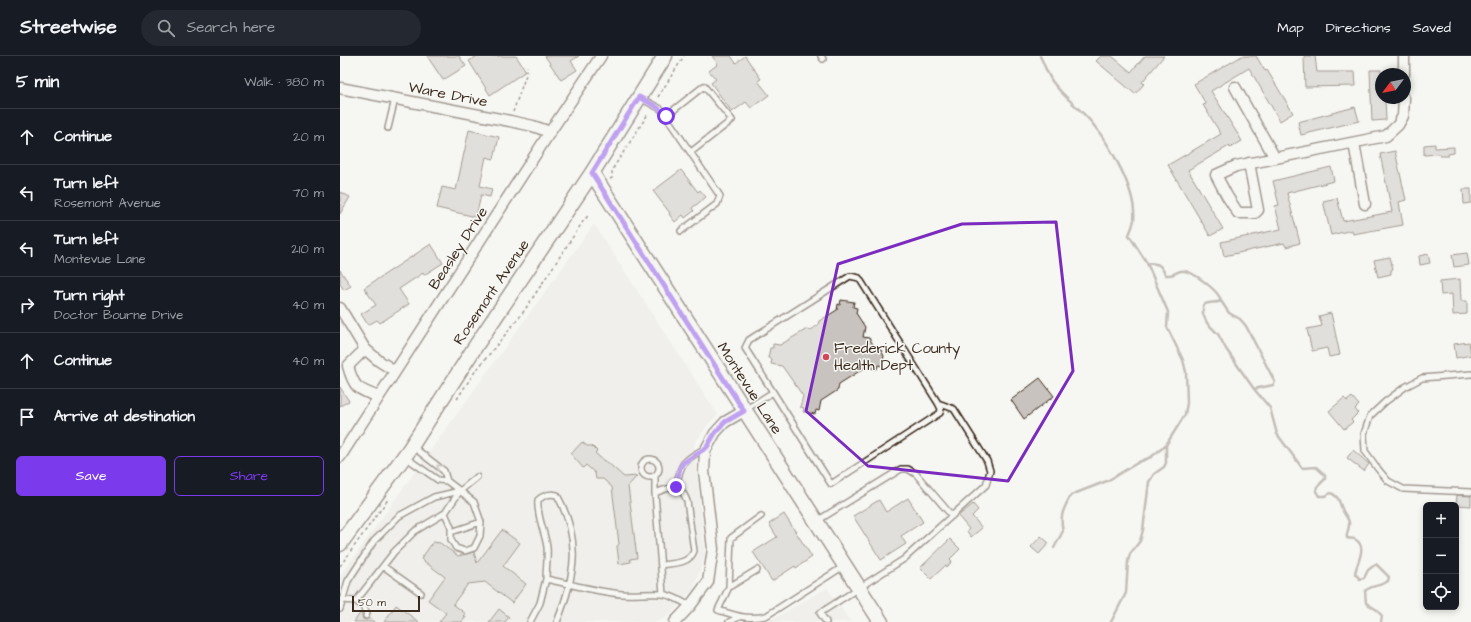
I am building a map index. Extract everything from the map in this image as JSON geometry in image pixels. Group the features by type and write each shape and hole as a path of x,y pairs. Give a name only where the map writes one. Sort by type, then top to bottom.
{"main road":[{"name":"Rosemont Avenue","path":"340,544 408,451 477,344 592,173 665,56"},
{"name":"Montevue Lane","path":"592,173 881,622"}],"street":[{"name":"Beasley Drive","path":"340,456 601,56"},
{"path":"1404,56 1404,68"},
{"path":"1235,87 1275,158"},
{"name":"Ware Drive","path":"340,88 510,121 533,126 550,132"},
{"path":"1249,163 1258,210 1256,213 1238,213 1216,176 1236,166 1249,163 1354,143 1386,136 1394,131 1403,116 1404,104"},
{"path":"1354,143 1365,204"},
{"path":"340,308 365,349 379,361 395,371"},
{"path":"365,349 348,366 352,380 360,390 379,397"},
{"path":"675,622 690,606 708,582 714,549 704,470 705,451 715,433 725,422 744,411"}],"lane":[{"path":"666,116 704,86 732,120 691,152"},
{"path":"639,97 661,109 720,196 717,204 681,231"},
{"path":"388,128 395,99"},
{"path":"850,276 859,278 938,403 941,409 940,413 831,484 745,348 749,340 850,276"},
{"path":"1471,374 1422,378 1405,387 1385,402 1370,416 1364,434 1365,451 1388,481 1403,489 1471,492"},
{"path":"744,411 773,392"},
{"path":"826,622 820,614 904,560 986,485 990,471 987,461 954,409 938,403"},
{"path":"676,487 680,468 683,463 707,447"},
{"path":"408,451 444,471 447,481"},
{"path":"408,451 438,480 447,481 474,502 481,522 480,536 474,548 465,551 456,548 451,540 451,527 445,513"},
{"path":"816,522 902,469 908,469 916,474 952,516"},
{"path":"655,476 663,594"},
{"path":"356,601 383,566 415,531 445,513 460,491 477,477"},
{"path":"655,493 667,488 676,487 685,495 694,551 688,560 662,565"},
{"path":"340,609 348,581 374,541 399,516 434,497 460,491"},
{"path":"530,622 540,603 546,579 547,547 541,518 537,507 538,500 544,495 552,493 557,495 565,510 572,538 574,563 570,584 557,622"},
{"path":"761,516 731,538 729,587 718,610 739,617 752,619 766,616 845,566"},
{"path":"451,532 481,522"},
{"path":"383,566 421,593"},
{"path":"729,587 757,570"},
{"path":"546,579 621,594 663,594 676,598 690,606"},
{"path":"342,600 356,601 363,607 367,613 366,616"},
{"path":"729,622 739,617"}],"path":[{"path":"658,97 684,56"},
{"path":"512,115 528,72 527,66"},
{"path":"608,180 612,178 612,170 617,161 648,114"},
{"path":"453,404 474,373 522,314 584,220 589,215"},
{"path":"340,566 390,497"}],"highlighted area":[{"path":"1056,222 1073,371 1008,481 868,466 806,411 838,264 962,224"}],"shaded area":[{"path":"594,224 718,415 710,422 694,444 705,556 693,590 667,617 657,622 340,622 340,576"},
{"path":"827,588 851,622 764,622 780,615"}],"building":[{"path":"427,56 459,56 466,66 443,80"},
{"path":"477,56 516,56 526,71 490,95 469,61"},
{"path":"545,56 579,56 571,61 577,70 561,80"},
{"path":"712,56 731,56 736,63 745,56 761,79 758,81 769,95 751,108 746,102 732,112 711,83 716,79 709,71 718,64"},
{"path":"1101,56 1112,56 1131,72 1145,56 1164,56 1142,82 1144,84 1135,94 1096,61"},
{"path":"1242,56 1256,56 1265,71 1267,70 1293,113 1280,121 1249,68 1211,91 1242,141 1230,148 1229,146 1188,170 1223,229 1210,236 1168,165 1221,134 1203,105 1206,104 1194,84"},
{"path":"1304,56 1315,56 1317,72 1355,72 1356,86 1305,87"},
{"path":"1370,70 1375,70 1375,104 1385,104 1386,120 1372,121"},
{"path":"1355,107 1359,121 1301,135 1298,122"},
{"path":"469,130 499,137 494,159 486,157 480,186 492,189 490,197 481,195 476,217 437,208 442,187 456,190"},
{"path":"1435,144 1435,148 1454,147 1454,153 1448,154 1448,156 1440,156 1440,154 1424,155 1424,145"},
{"path":"1395,151 1406,200 1399,202 1403,225 1353,234 1352,230 1331,235 1323,201 1337,198 1343,221 1392,212 1380,154"},
{"path":"1331,167 1334,181 1287,193 1300,243 1286,247 1284,243 1224,256 1221,242 1281,229 1275,206 1279,205 1273,181"},
{"path":"681,170 698,192 700,190 706,197 692,208 694,211 685,218 683,215 675,222 653,191"},
{"path":"1463,189 1471,189 1471,203 1464,204"},
{"path":"340,192 350,197 340,214"},
{"path":"431,244 443,263 424,275 423,273 399,289 409,304 380,323 377,320 368,325 361,314 376,305 364,288"},
{"path":"1467,253 1469,265 1454,267 1452,255"},
{"path":"1428,254 1430,263 1420,265 1419,256"},
{"path":"1390,257 1393,269 1391,270 1391,274 1378,277 1374,260"},
{"path":"340,270 351,286 344,290 340,284"},
{"path":"1460,279 1461,301 1467,301 1467,314 1453,315 1452,294 1441,295 1440,281"},
{"name":"Frederick County Health Dept","path":"841,300 854,302 853,307 857,308 856,313 865,327 863,337 869,338 876,349 881,350 884,356 882,366 878,365 877,369 866,367 839,384 838,390 821,401 819,411 816,410 815,414 803,412 804,408 800,407 803,396 782,366 771,364 772,359 768,358 770,348 773,348 773,344 780,345 807,329 811,330 818,325 819,321 837,310 838,304 840,305"},
{"path":"1331,313 1340,355 1329,357 1327,348 1312,351 1307,329 1322,326 1319,316"},
{"path":"1469,342 1471,355 1456,358 1454,344"},
{"path":"1040,378 1054,396 1024,419 1011,400"},
{"path":"340,387 349,401 340,406"},
{"path":"1352,397 1359,405 1355,409 1358,413 1351,420 1353,422 1344,429 1329,411 1344,398 1347,401"},
{"path":"582,442 587,446 592,446 597,451 595,453 624,477 637,476 628,486 637,558 630,559 631,562 619,564 617,546 619,544 612,487 603,479 596,479 595,473 586,465 583,468 571,454"},
{"path":"1353,450 1369,464 1364,471 1347,458"},
{"path":"1457,495 1471,496 1471,506 1459,505 1459,502 1456,502"},
{"path":"908,498 923,522 901,536 906,544 881,560 853,516 879,500 886,512"},
{"path":"973,504 978,510 972,516 982,528 971,537 967,531 969,529 958,516"},
{"path":"784,514 812,557 796,568 795,566 772,581 753,552 777,537 769,524"},
{"path":"502,530 520,543 503,566 526,584 512,603 485,582 468,584 453,604 466,614 464,616 466,617 462,622 439,622 446,613 428,600 445,577 421,559 433,542 440,543 458,556 474,552 477,563"},
{"path":"1041,536 1049,543 1039,554 1031,547"},
{"path":"950,539 960,549 950,559 952,561 947,567 946,565 931,579 920,568"},
{"path":"396,605 419,622 384,622"},
{"path":"499,609 509,617 505,622 489,622"},
{"path":"361,612 363,619 366,620 369,618 375,622 354,622"}],"waterway":[{"path":"1040,56 1052,81 1092,123 1107,143 1121,169 1127,182 1134,208 1133,226 1129,235 1147,263 1168,312 1167,327 1183,360 1186,372 1187,403 1185,414 1166,445 1166,463 1164,467 1154,474 1149,482 1143,530 1140,541 1130,554 1128,561 1126,593 1111,622"},
{"path":"1147,263 1159,265 1166,275 1186,271 1198,277 1216,292 1221,301 1203,305 1203,314 1207,323 1218,334 1226,349 1254,389 1270,408 1277,434 1302,468 1316,467 1325,475 1325,479 1317,487 1316,491 1319,496 1325,496 1331,493 1338,498 1349,521 1347,538 1355,539 1361,547 1355,574 1360,579 1364,578 1368,570 1376,564 1389,577 1388,581 1365,591 1366,603 1377,610 1382,616 1381,622"},
{"path":"1221,301 1229,313 1240,319 1246,326 1275,382 1273,385 1254,389"},
{"path":"1054,548 1063,531 1062,516 1064,508 1071,495 1107,481 1139,462 1151,457 1165,446"}],"place":[{"name":"Frederick County Health Dept","path":"826,357"}],"route":[{"path":"666,116 657,106 639,97 592,173 744,411 725,422 715,433 707,447 683,463 680,468 676,487"}]}
